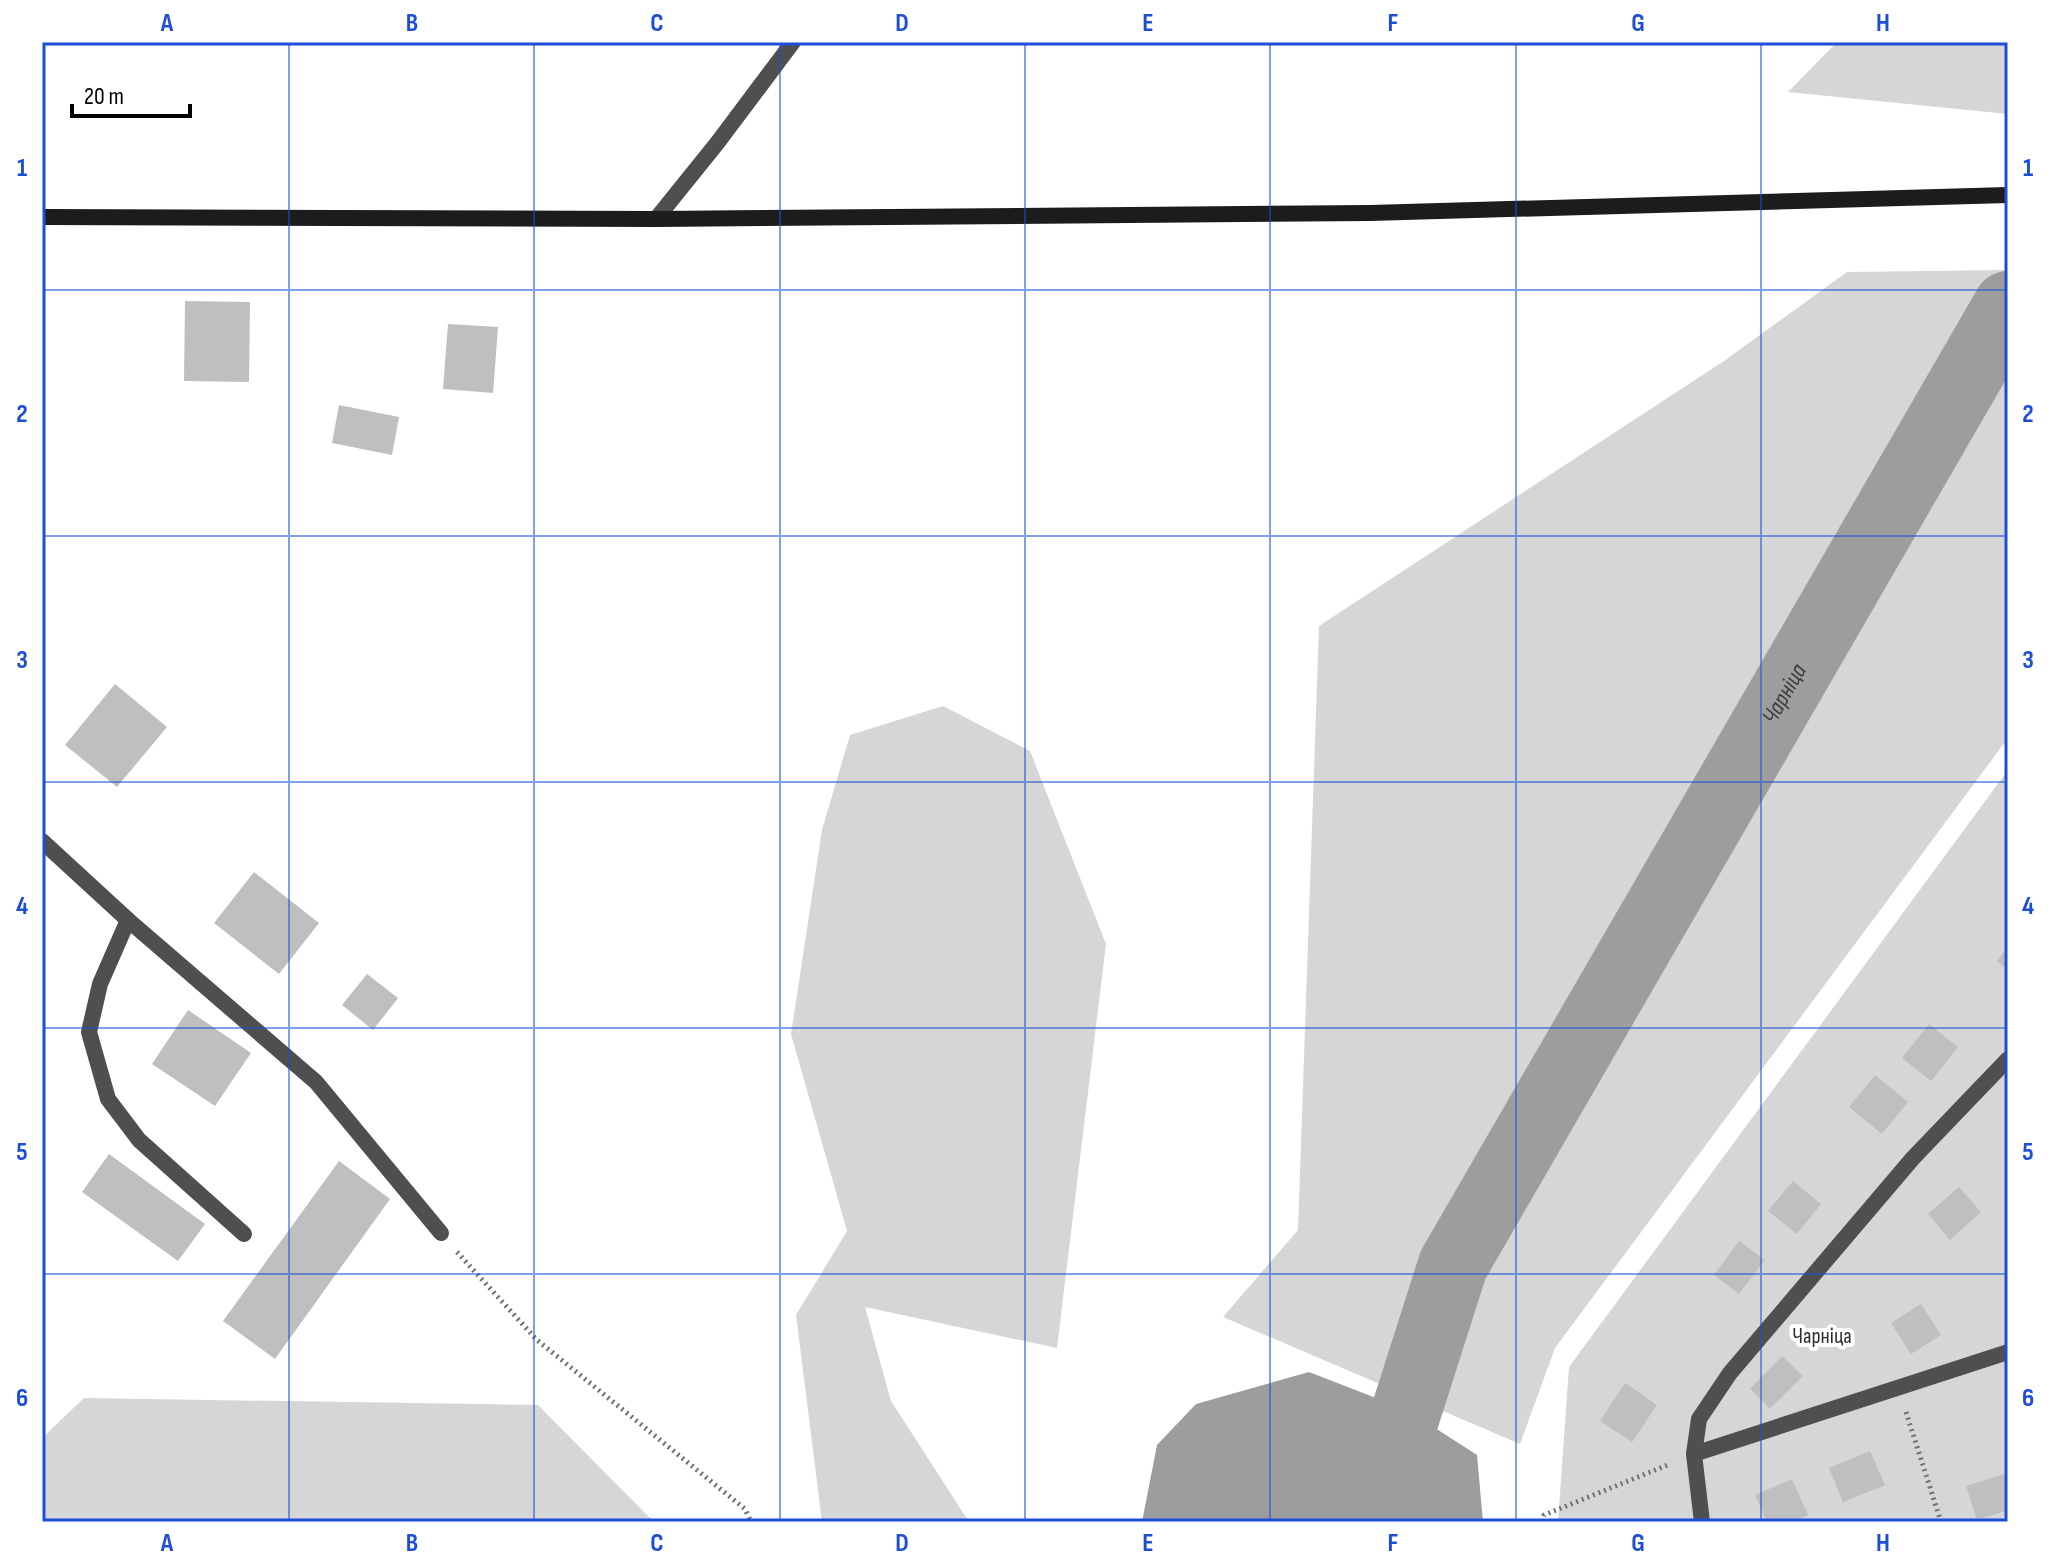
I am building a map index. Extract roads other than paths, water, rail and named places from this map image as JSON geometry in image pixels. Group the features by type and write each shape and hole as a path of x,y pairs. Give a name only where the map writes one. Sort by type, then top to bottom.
{"main road":[{"path":"42,217 656,219 1370,213 2008,195"}],"street":[{"path":"656,219 793,42"},
{"path":"42,841 128,920 316,1082 441,1233"},
{"path":"128,920 100,984 89,1032 108,1099 139,1140 244,1234"},
{"path":"1702,1522 1694,1454 1699,1419 1730,1373 1913,1158 2008,1059"},
{"path":"1694,1454 2008,1352"}],"waterway":[{"name":"Чарніца","path":"1371,1522 1453,1265 2008,306"}]}
